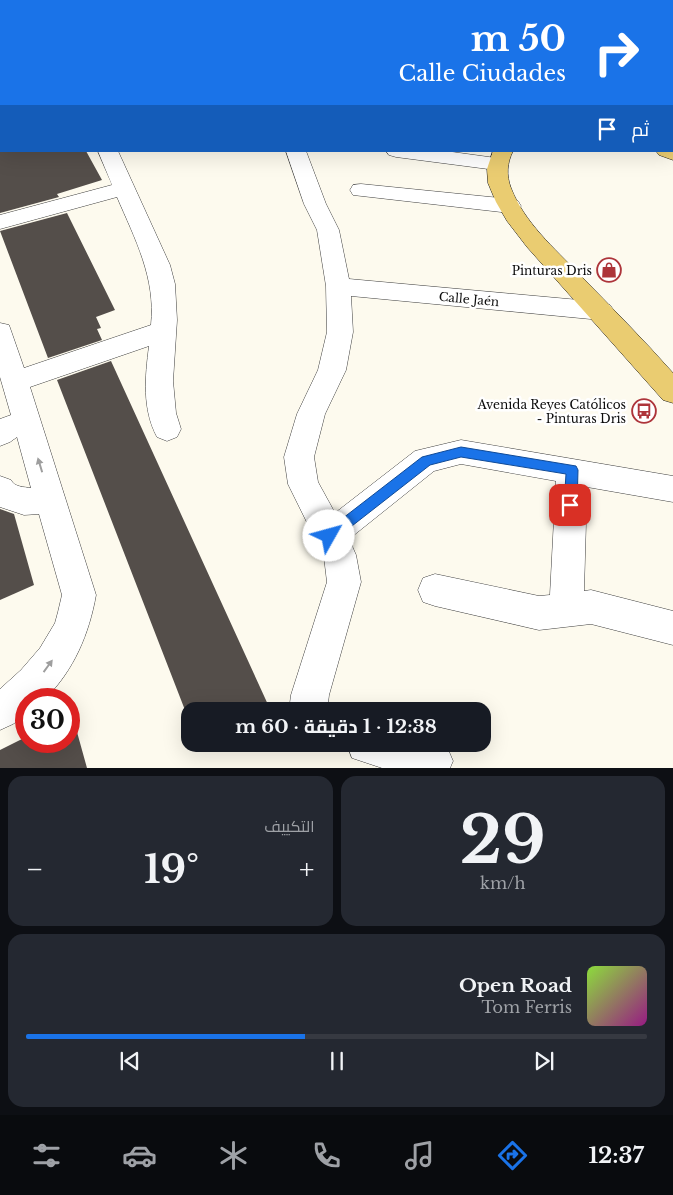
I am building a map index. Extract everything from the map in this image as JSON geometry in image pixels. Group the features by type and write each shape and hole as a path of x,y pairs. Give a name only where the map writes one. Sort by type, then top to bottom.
{"main road":[{"path":"499,158 500,186 510,206 540,247 601,311 673,392"}],"street":[{"path":"108,152 158,265 165,302 158,396 167,430"},
{"path":"296,152 315,204 328,230 338,286 340,332 332,370 311,414 298,457 303,484 340,555 344,582 309,702"},
{"path":"411,152 499,158"},
{"path":"0,222 124,188"},
{"path":"361,190 510,206"},
{"name":"Calle Jaén","path":"338,286 601,311"},
{"path":"15,382 162,330"},
{"path":"0,332 15,382 13,427 50,498 79,595 74,622 61,648 42,675 23,694 0,711"},
{"path":"329,536 426,460 446,454 461,452 673,489"},
{"path":"566,611 572,470"},
{"path":"0,489 1,492 24,502 36,502 50,498"},
{"path":"435,590 539,613 591,607 673,628"},
{"path":"398,752 433,761"}],"building":[{"path":"0,152 87,152 102,180 57,194 59,197 0,213"},
{"path":"67,213 115,310 96,317 101,328 97,329 102,340 48,358 0,231"},
{"path":"111,361 267,702 182,702 57,380"},
{"path":"0,509 14,514 34,585 0,600"},
{"path":"15,742 15,753 80,753 80,743 87,768 0,768 0,750"}],"place":[{"name":"Pinturas Dris","path":"609,270"},
{"name":"Avenida Reyes Católicos - Pinturas Dris","path":"644,411"}],"route":[{"path":"329,536 426,460 461,452 572,470 570,505"}]}
